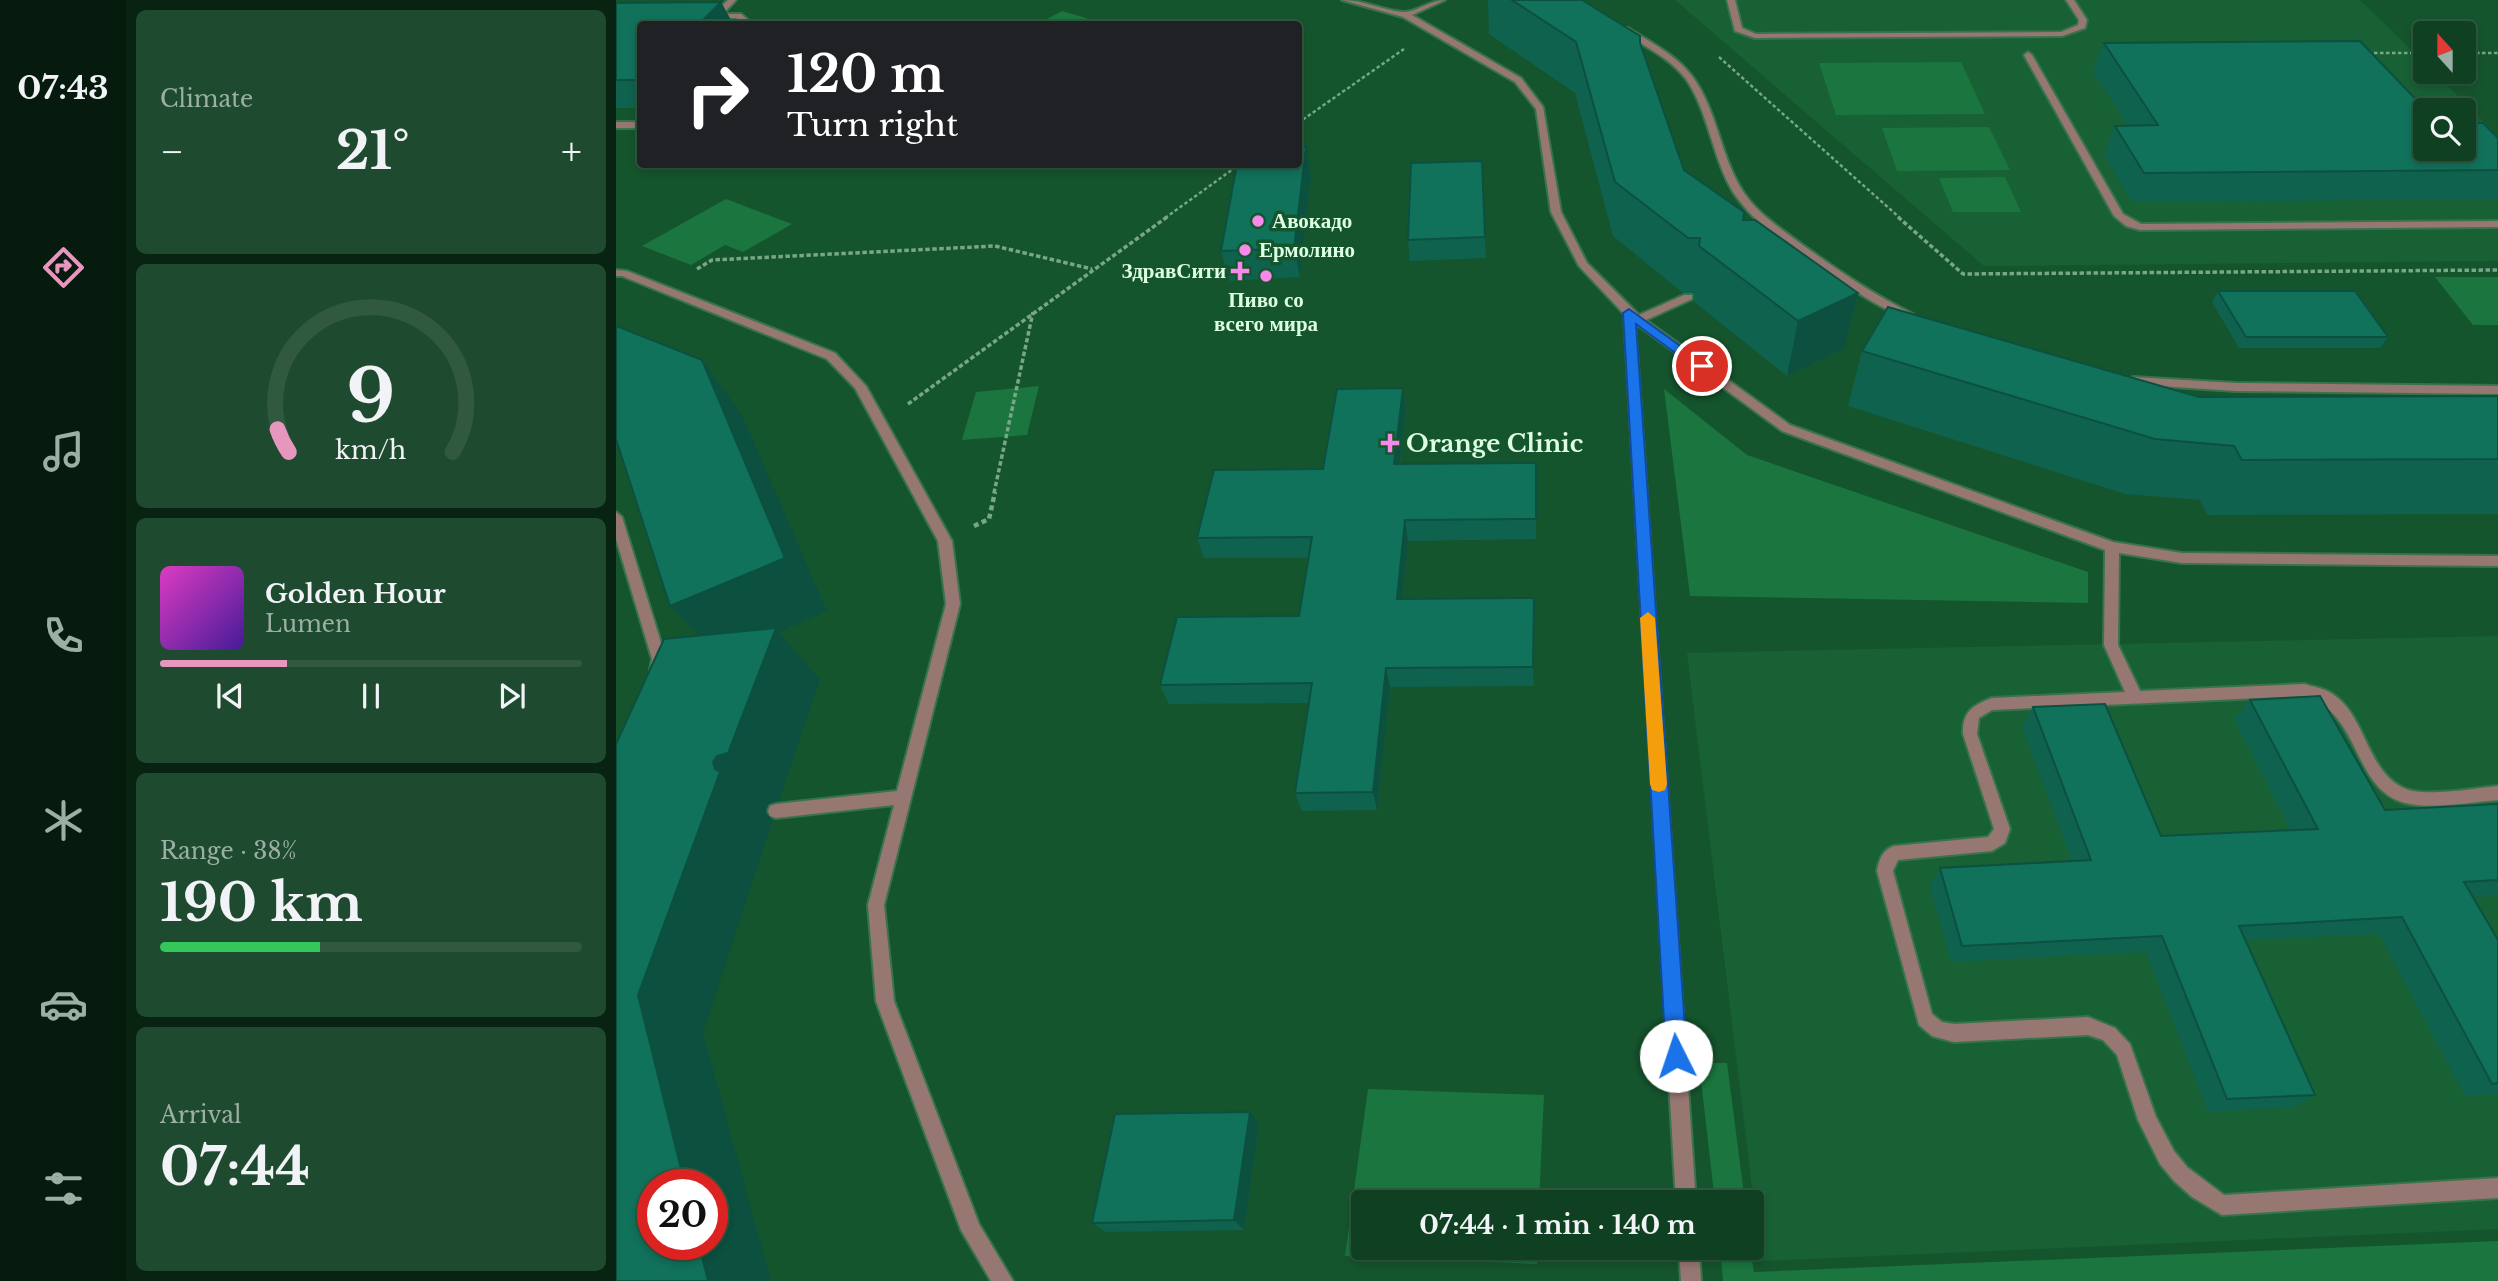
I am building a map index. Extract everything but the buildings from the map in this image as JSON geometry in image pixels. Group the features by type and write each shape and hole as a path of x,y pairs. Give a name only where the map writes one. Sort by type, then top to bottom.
{"lane":[{"path":"716,16 732,0"},
{"path":"1346,0 1406,15 1518,80 1540,109 1556,212 1583,264 1634,317 1786,428 2112,547 2182,558 2498,561"},
{"path":"1406,15 1441,0"},
{"path":"1731,0 1738,29 1755,36 2062,34 2082,26 2083,20 2070,0"},
{"path":"703,16 738,16 745,21"},
{"path":"1612,21 1675,64 1687,76 1699,93 1729,175 1741,196 1793,248 1882,304 1927,323"},
{"path":"2028,55 2119,216 2130,224 2154,227 2498,224"},
{"path":"616,125 637,125"},
{"path":"616,273 623,273 831,356 860,386 945,541 953,604 876,905 885,1001 971,1230 1003,1281"},
{"path":"1634,317 1688,297"},
{"path":"1634,317 1685,1190"},
{"path":"2115,377 2140,383 2236,387 2498,390"},
{"path":"616,517 659,659 654,684"},
{"path":"2112,547 2111,645 2135,697"},
{"path":"2498,793 2409,797 2394,791 2381,778 2340,707 2319,692 2305,690 1992,704 1976,709 1969,720 1970,734 2002,829 1999,838 1992,844 1894,853 1886,861 1885,871 1925,1018 1938,1030 1955,1033 2088,1027 2105,1030 2124,1049 2159,1149 2177,1173 2198,1191 2222,1205 2498,1188"},
{"path":"776,811 904,797"},
{"path":"1690,1260 1691,1281"}],"path":[{"path":"1302,120 1431,29"},
{"path":"2476,53 2498,53"},
{"path":"1719,57 1964,274 2498,270"},
{"path":"882,423 1234,168"},
{"path":"663,289 712,260 995,246 1092,269"},
{"path":"945,541 989,519 1033,312"}],"shaded area":[{"path":"1675,0 2360,0 2413,51 2413,84 2446,84 2460,98 2413,98 2413,161 2476,161 2476,114 2498,136 2498,261 1984,266"},
{"path":"1062,11 1096,21 1044,21"},
{"path":"1961,62 1985,114 1836,115 1819,63"},
{"path":"1989,127 2010,170 1897,171 1882,128"},
{"path":"2005,177 2021,212 1953,212 1939,178"},
{"path":"726,199 792,224 743,252 725,245 691,265 642,246"},
{"path":"2435,277 2498,277 2498,325 2473,325"},
{"path":"1039,386 1027,435 962,440 976,392"},
{"path":"1664,389 1747,455 2088,572 2088,603 1690,596"},
{"path":"2498,636 2498,1229 1761,1261 1764,1260 1764,1190 1752,1190 1687,653"},
{"path":"1699,1063 1727,1063 1743,1190 1714,1190"},
{"path":"1368,1089 1544,1095 1540,1190 1354,1190"},
{"path":"1351,1212 1351,1256 1345,1256"},
{"path":"2498,1241 2498,1281 1723,1281 1721,1260 1752,1260 1754,1272"},
{"path":"1441,1260 1537,1260 1537,1264"}],"slow traffic":[{"path":"1648,618 1659,784"}],"place":[{"name":"Авокадо","path":"1258,221"},
{"name":"Ермолино","path":"1245,250"},
{"name":"ЗдравСити","path":"1240,271"},
{"name":"Пиво со всего мира","path":"1266,276"},
{"name":"Orange Clinic","path":"1390,443"}],"route":[{"path":"1676,1056 1629,313 1702,366"}]}
